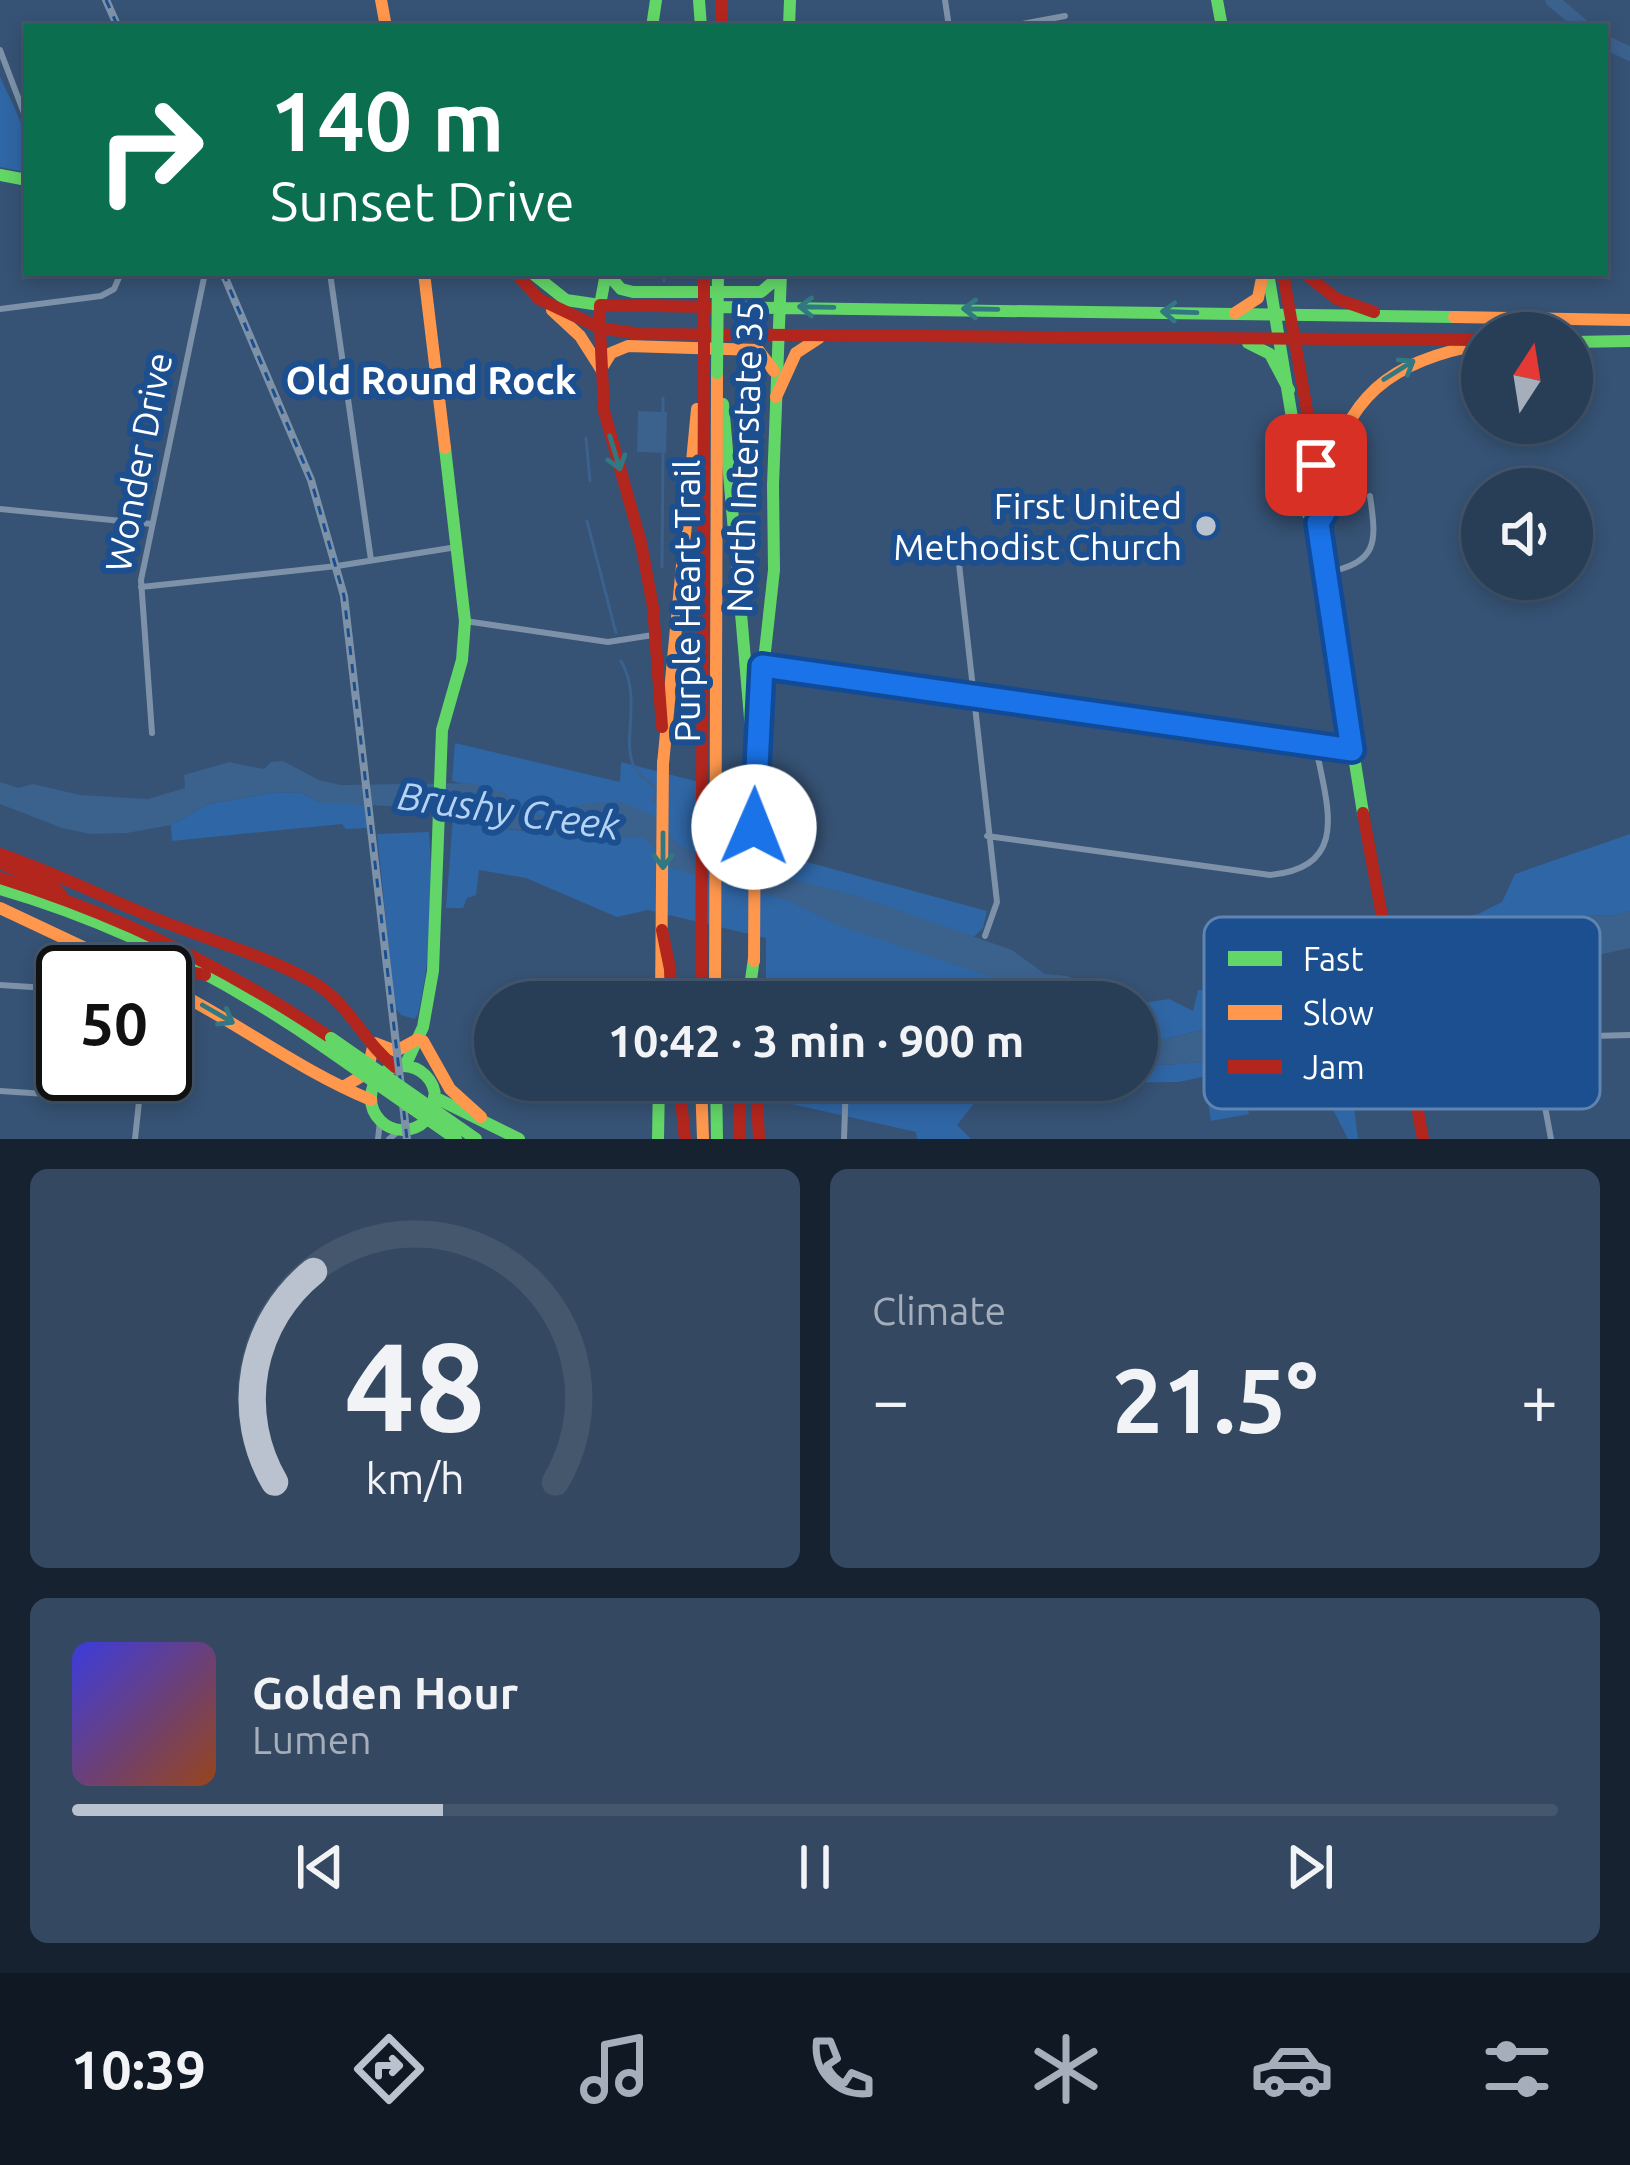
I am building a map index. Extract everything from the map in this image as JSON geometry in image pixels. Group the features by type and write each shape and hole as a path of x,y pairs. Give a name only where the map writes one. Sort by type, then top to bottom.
{"main road":[{"path":"424,276 465,621 462,660 444,714 437,816 437,938 421,1036 423,1074 434,1096 519,1139"},
{"path":"519,276 600,328 640,334 1461,342"},
{"path":"534,276 601,369"},
{"path":"606,276 600,304 604,411 641,543 657,634 663,768 661,981"},
{"path":"610,276 621,289 633,292 704,293 761,292 779,276"},
{"name":"Purple Heart Trail","path":"703,981 708,943 710,373 704,276"},
{"name":"Purple Heart Trail","path":"710,373 718,276"},
{"name":"North Interstate 35","path":"752,981 754,781 774,570 781,276"},
{"path":"1232,314 1258,298 1264,276"},
{"path":"1266,276 1297,338 1324,513 1318,523 1325,573 1382,917"},
{"path":"1283,276 1285,317 1280,338 1308,514 1318,523"},
{"path":"1308,276 1330,295 1356,307 1429,318"},
{"path":"545,295 575,303 677,307 1630,320"},
{"path":"999,336 1028,329 1040,310"},
{"path":"1047,338 1049,321 1086,311"},
{"path":"776,398 796,352 809,341 830,334"},
{"path":"1217,339 1265,350 1289,390"},
{"path":"1593,342 1630,341"},
{"path":"601,369 611,352 628,346 749,349 763,353 776,374"},
{"path":"1322,502 1337,440 1349,416 1376,385 1420,358 1461,348"},
{"path":"663,768 695,422 710,373"},
{"path":"710,373 727,425 754,781"},
{"path":"0,858 300,975 347,1008 373,1042 400,1066 423,1074"},
{"path":"0,858 55,887 62,896"},
{"path":"0,878 62,896 208,961 476,1139"},
{"path":"0,890 112,927 212,975 328,1042 455,1139"},
{"path":"0,908 81,945"},
{"path":"662,930 670,981"},
{"name":"Purple Heart Trail","path":"708,943 713,981"},
{"path":"192,971 212,975"},
{"path":"192,1000 322,1080 371,1100"},
{"path":"373,1042 396,1051 421,1036"},
{"path":"421,1036 400,1066 377,1080 371,1100 380,1121 394,1135 423,1123 434,1096"},
{"path":"421,1036 449,1089 481,1117"},
{"path":"342,1087 367,1073 373,1042"},
{"path":"658,1139 659,1101"},
{"path":"681,1101 685,1139"},
{"path":"702,1101 703,1139"},
{"path":"716,1101 717,1139"},
{"path":"739,1139 740,1101"},
{"path":"757,1101 759,1139"},
{"path":"1417,1109 1423,1139"}],"street":[{"path":"1022,24 1065,16"},
{"path":"0,50 24,113"},
{"path":"0,309 100,296 114,289 120,276"},
{"name":"Wonder Drive","path":"152,734 141,587 204,276"},
{"path":"330,276 371,560"},
{"path":"1325,573 1353,566 1370,551 1375,527 1370,496"},
{"path":"0,509 152,524"},
{"path":"141,587 457,547"},
{"path":"958,555 997,902 985,936"},
{"path":"465,621 608,642 657,634"},
{"path":"762,666 1352,750"},
{"path":"987,836 1270,875 1295,872 1313,862 1328,836 1316,747"},
{"path":"0,985 36,987"},
{"path":"1600,1036 1630,1035"},
{"path":"0,1091 36,1093"},
{"path":"135,1139 139,1101"},
{"path":"844,1139 845,1101"},
{"path":"1545,1109 1551,1139"},
{"path":"378,1139 380,1121"}],"shaded area":[{"path":"0,76 24,133 24,165 21,171 0,167"},
{"path":"455,743 620,782 621,762 792,806 796,859 987,911 983,928 950,960 1007,981 766,981 766,938 648,910 617,917 526,878 479,870 476,895 467,898 463,908 446,908 453,818 468,817 524,831 650,841 605,805 577,805 547,819 515,804 504,793 452,781"},
{"path":"277,792 302,793 321,803 365,803 368,828 346,829 342,824 172,841 171,825 209,804"},
{"path":"429,832 429,946 415,1019 395,1008 377,834"},
{"path":"1630,834 1630,911 1462,917 1502,902 1515,874"},
{"path":"1198,990 1204,990 1204,1029 1158,1041 1158,1001 1169,999 1193,1011"},
{"path":"1204,1061 1204,1077 1158,1082 1158,1065"},
{"path":"778,1101 976,1101 957,1125 971,1139 917,1139 916,1132"},
{"path":"1209,1109 1248,1109 1249,1114 1211,1121"},
{"path":"1333,1109 1354,1109 1358,1139 1348,1139"}],"water":[{"path":"638,411 667,412 666,453 637,452"},
{"name":"Brushy Creek","path":"283,761 319,780 341,785 473,783 504,793 515,804 547,819 577,805 619,801 652,815 678,845 714,859 861,897 1012,950 1045,974 1080,981 1003,981 835,924 789,901 670,867 643,837 586,838 494,827 477,815 445,817 432,808 321,803 302,793 277,792 209,804 171,825 127,833 90,834 62,828 0,804 0,782 18,788 33,784 80,795 148,799 185,788 184,775 229,762 264,769 271,762"},
{"path":"1630,911 1630,948 1600,955 1600,917 1555,917"},
{"path":"1204,1029 1204,1061 1158,1064 1158,1041"}],"waterway":[{"path":"1552,0 1580,24"},
{"path":"1608,43 1630,54"},
{"path":"664,276 664,281"},
{"path":"663,398 663,414"},
{"path":"586,438 590,481"},
{"path":"662,567 663,454"},
{"path":"587,521 616,633"},
{"path":"621,661 630,690 631,758 639,774 657,789 654,802"}],"railway":[{"path":"106,0 117,24"},
{"path":"224,276 311,480 344,596 407,1139"}],"traffic: fast":[{"path":"652,24 656,0"},
{"path":"699,0 701,24"},
{"path":"789,24 790,0"},
{"path":"1217,0 1221,24"},
{"path":"0,175 24,179"},
{"path":"536,276 566,300 600,305 605,276"},
{"path":"610,276 621,289 633,292 761,292 779,277"},
{"path":"717,373 718,276"},
{"path":"756,733 774,570 781,276"},
{"path":"1268,276 1308,514 1317,523 1363,813"},
{"path":"711,307 1454,317"},
{"path":"1593,342 1630,341"},
{"path":"1248,343 1270,354 1289,390"},
{"path":"723,404 755,776"},
{"path":"405,1066 423,1027 433,971 442,730 462,660 465,621 445,448"},
{"path":"0,889 86,918 168,954 324,1047"},
{"path":"751,981 754,958"},
{"path":"331,1038 476,1139"},
{"path":"324,1047 456,1139"},
{"path":"403,1066 425,1076 435,1098 425,1120 403,1130 381,1120 371,1098 381,1076 403,1066"},
{"path":"434,1097 519,1139"},
{"path":"658,1139 659,1101"},
{"path":"716,1101 717,1139"}],"traffic: slow":[{"path":"381,0 385,24"},
{"path":"424,276 445,448"},
{"path":"1235,313 1258,298 1262,276"},
{"path":"552,310 580,336 601,369 611,353 628,346 758,350 774,371"},
{"path":"1454,317 1630,320"},
{"path":"776,397 796,353 819,338"},
{"path":"1323,502 1340,442 1367,398 1408,367 1461,349"},
{"path":"715,981 717,373"},
{"path":"663,764 697,409"},
{"path":"661,981 663,761"},
{"path":"754,961 755,773"},
{"path":"0,908 79,945"},
{"path":"192,1001 371,1100"},
{"path":"375,1043 396,1051 418,1039"},
{"path":"423,1041 450,1089 481,1117"},
{"path":"343,1087 367,1073 373,1047"},
{"path":"702,1101 703,1139"}],"traffic: jam":[{"path":"721,0 721,24"},
{"path":"519,276 539,299 600,328 604,411 641,543 653,607 662,727"},
{"path":"704,276 704,373"},
{"path":"1284,276 1323,502 1324,513 1317,523"},
{"path":"1308,276 1337,299 1374,312"},
{"path":"711,307 600,305 600,328 640,334 1461,340"},
{"path":"701,981 704,373"},
{"path":"1363,813 1382,917"},
{"path":"0,854 311,981 336,1000 395,1067"},
{"path":"0,863 54,887 62,896"},
{"path":"0,878 172,946 331,1038"},
{"path":"662,930 670,981"},
{"path":"192,972 205,975"},
{"path":"681,1101 685,1139"},
{"path":"739,1139 740,1101"},
{"path":"757,1101 759,1139"},
{"path":"1417,1109 1423,1139"}],"place":[{"name":"First United Methodist Church","path":"1206,526"}],"district":[{"name":"Old Round Rock","path":"431,379"}],"route":[{"path":"754,827 762,666 1352,750 1318,523 1324,513 1316,465"}]}
